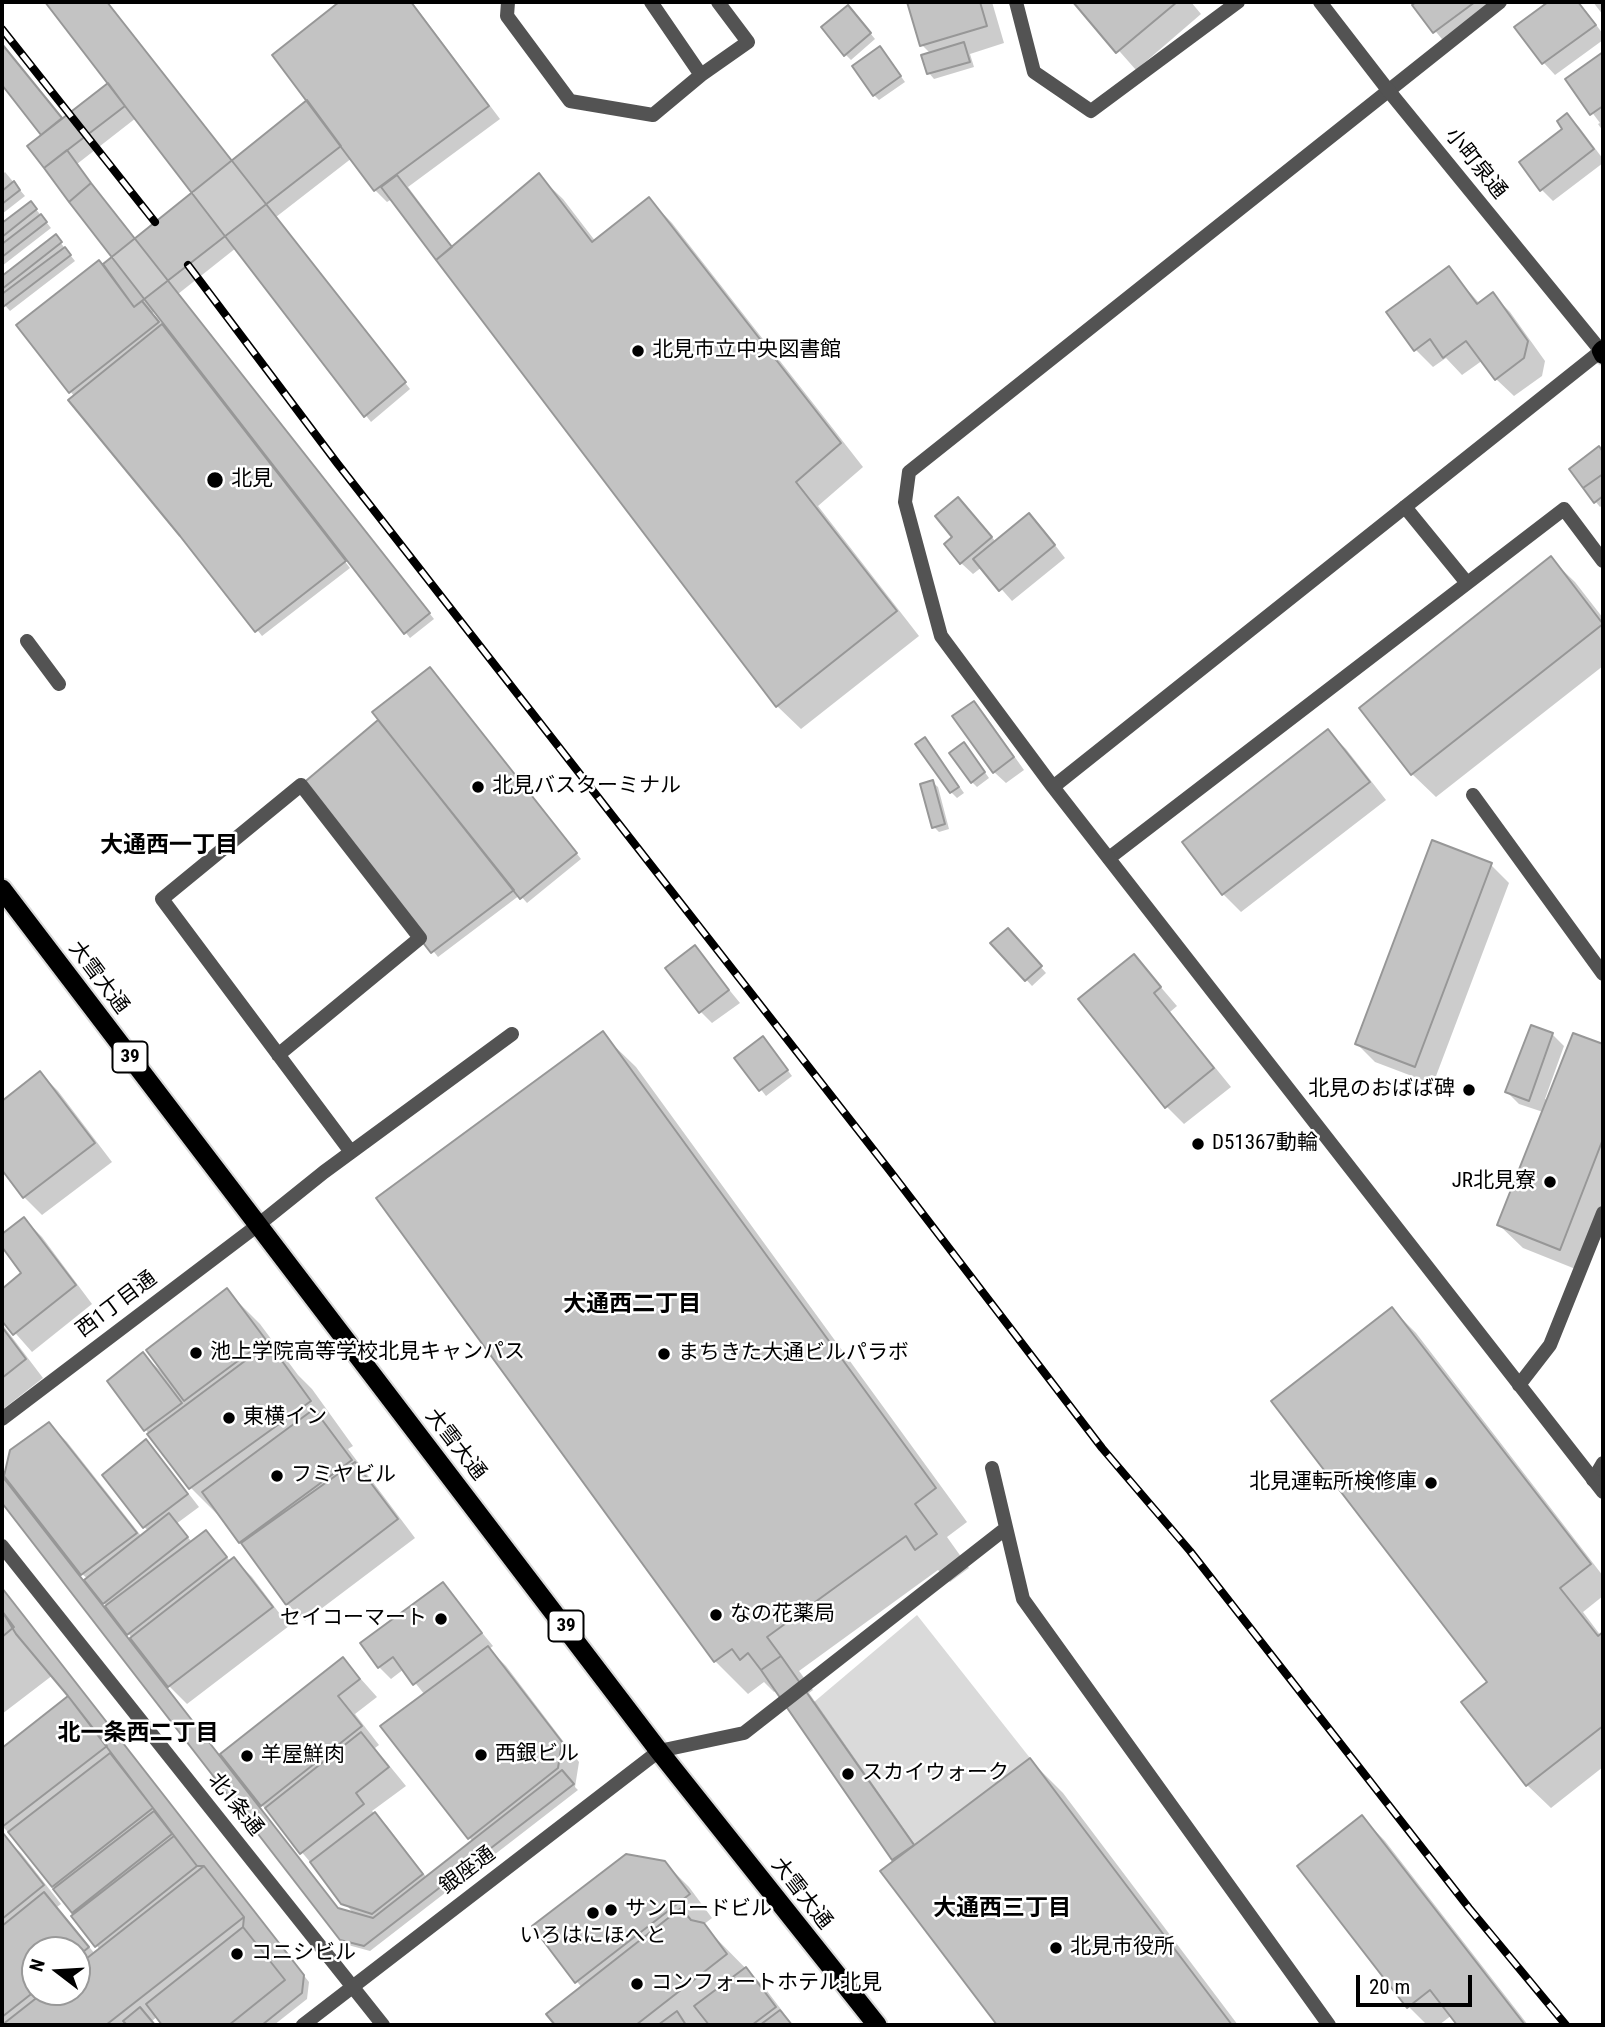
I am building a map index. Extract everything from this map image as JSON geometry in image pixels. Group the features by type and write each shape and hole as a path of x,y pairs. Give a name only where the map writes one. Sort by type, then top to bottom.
{"highway":[{"name":"大雪大通","path":"2,889 659,1751 877,2025"}],"street":[{"path":"508,2 507,16 570,101 653,115 701,75 748,42 718,2"},
{"path":"651,2 701,75"},
{"path":"1016,2 1034,72 1091,111 1238,2"},
{"name":"小町泉通","path":"1320,2 1388,90 1602,352"},
{"path":"1500,2 909,472 905,502 941,636 1053,787 1603,1492"},
{"path":"1053,787 1602,352"},
{"path":"1405,507 1467,583"},
{"path":"1109,858 1564,509 1603,561"},
{"path":"27,641 60,684"},
{"path":"278,1055 420,938 301,785 162,899 278,1055 351,1152"},
{"path":"1473,795 1603,974"},
{"name":"西1丁目通","path":"2,1419 351,1152 512,1034"},
{"path":"1519,1385 1550,1345 1603,1213"},
{"path":"1593,1480 1603,1463"},
{"path":"992,1468 1023,1599 1329,2025"},
{"path":"659,1751 744,1733 1005,1529"},
{"name":"北1条通","path":"2,1546 383,2025"},
{"name":"銀座通","path":"303,2025 659,1751"}],"shaded area":[{"path":"917,1615 1030,1758 911,1848 814,1702"}],"building":[{"path":"45,2 107,2 406,382 364,417"},
{"path":"339,2 411,2 489,106 374,191 272,55"},
{"path":"907,2 980,2 987,26 920,46"},
{"path":"1073,2 1177,2 1116,53"},
{"path":"1416,2 1475,2 1433,33 1412,5"},
{"path":"1548,2 1578,2 1596,25 1542,64 1514,27"},
{"path":"848,5 871,33 844,56 821,27"},
{"path":"964,42 970,62 927,74 921,55"},
{"path":"2,44 62,118 41,135 2,85"},
{"path":"880,46 901,76 873,96 852,66"},
{"path":"1603,52 1603,106 1590,115 1565,79"},
{"path":"108,83 125,106 44,168 27,146"},
{"path":"307,100 341,146 134,307 103,264"},
{"path":"1567,113 1594,149 1540,191 1519,162 1562,129 1557,121"},
{"path":"67,150 91,183 69,202 44,168"},
{"name":"北見市立中央図書館","path":"539,173 592,242 649,197 841,443 796,482 897,611 776,707 436,260"},
{"path":"397,175 452,247 436,260 381,187"},
{"path":"14,181 20,190 2,204 2,191"},
{"path":"91,183 430,613 404,634 69,202"},
{"path":"31,201 37,209 2,237 2,223"},
{"path":"41,214 47,222 2,257 2,244"},
{"path":"56,234 62,242 2,289 2,276"},
{"path":"65,247 71,255 3,307 2,294"},
{"path":"99,260 134,307 142,301 159,322 69,393 16,325"},
{"path":"1449,266 1477,304 1493,292 1528,341 1524,358 1495,380 1466,341 1443,358 1430,339 1414,351 1386,312"},
{"path":"162,324 346,561 255,632 68,400"},
{"path":"1599,446 1603,452 1603,474 1583,488 1569,469"},
{"path":"1603,474 1603,496 1594,503 1583,488"},
{"path":"958,497 992,537 960,564 944,544 952,537 935,516"},
{"path":"1029,513 1055,545 999,591 973,559"},
{"path":"1551,556 1603,624 1411,775 1359,708"},
{"name":"北見バスターミナル","path":"430,667 577,853 520,899 372,712"},
{"path":"974,701 1014,757 993,773 952,716"},
{"path":"378,720 514,890 431,953 301,785"},
{"path":"1328,729 1370,782 1222,895 1182,842"},
{"path":"925,737 959,787 950,793 915,744"},
{"path":"964,742 985,772 971,783 949,753"},
{"path":"933,780 945,824 932,828 920,784"},
{"path":"1432,840 1492,863 1415,1067 1355,1044"},
{"path":"1008,928 1042,966 1025,981 990,943"},
{"path":"695,945 729,990 699,1013 665,968"},
{"path":"1134,954 1161,987 1154,993 1214,1068 1165,1108 1078,999"},
{"path":"1531,1025 1553,1033 1529,1101 1505,1092"},
{"name":"まちきた大通ビルパラボ","path":"603,1031 936,1488 915,1504 937,1534 915,1550 906,1536 767,1637 781,1656 761,1670 748,1653 740,1660 732,1649 714,1662 376,1198"},
{"name":"JR北見寮","path":"1573,1033 1603,1044 1603,1139 1560,1250 1497,1225"},
{"path":"763,1036 788,1070 759,1091 734,1058"},
{"path":"40,1071 95,1143 23,1198 2,1170 2,1101"},
{"path":"24,1217 76,1285 13,1335 2,1321 2,1289 21,1273 2,1247 2,1234"},
{"path":"227,1288 266,1340 184,1401 146,1350"},
{"name":"北見運転所検修庫","path":"1392,1307 1591,1564 1560,1588 1598,1636 1603,1632 1603,1726 1526,1786 1461,1702 1487,1682 1271,1401"},
{"path":"2,1327 26,1359 2,1378"},
{"name":"東横イン","path":"269,1343 311,1401 189,1489 147,1434"},
{"path":"143,1352 182,1403 144,1431 107,1381"},
{"name":"フミヤビル","path":"314,1409 352,1460 239,1543 202,1492"},
{"path":"49,1422 137,1533 81,1575 4,1476 10,1450"},
{"path":"146,1439 188,1494 143,1528 102,1475"},
{"path":"355,1462 398,1519 286,1605 241,1543"},
{"path":"2,1476 338,1908 373,1918 562,1770 574,1784 364,1946 340,1940 2,1503"},
{"path":"169,1513 188,1537 103,1604 84,1580"},
{"path":"206,1530 227,1557 127,1635 105,1606"},
{"path":"234,1557 273,1607 168,1687 130,1638"},
{"path":"443,1582 482,1633 413,1685 393,1657 378,1668 360,1643"},
{"path":"2,1588 304,1975 302,1993 262,2025 229,2025 285,1980 243,1927 244,1917 204,1866 197,1866 68,1696 16,1634 2,1611"},
{"path":"2,1611 14,1627 2,1637"},
{"name":"西銀ビル","path":"488,1646 562,1742 558,1768 468,1839 380,1726"},
{"name":"スカイウォーク","path":"781,1656 914,1845 892,1860 761,1670"},
{"path":"343,1657 360,1679 338,1696 362,1726 261,1806 220,1754"},
{"path":"68,1696 107,1746 2,1827 2,1748"},
{"path":"361,1732 389,1767 356,1793 364,1804 300,1854 265,1808"},
{"path":"110,1753 153,1808 52,1887 8,1832"},
{"name":"北見市役所","path":"1030,1758 1232,2025 997,2025 880,1871"},
{"path":"154,1811 172,1834 72,1913 53,1889"},
{"path":"375,1812 423,1874 372,1914 341,1904 310,1862"},
{"path":"1362,1815 1525,2025 1457,2025 1430,1990 1407,2008 1297,1866"},
{"path":"2,1834 44,1885 2,1919"},
{"path":"174,1836 197,1866 95,1947 91,1936 86,1936 71,1916"},
{"name":"サンロードビル","path":"626,1854 665,1861 690,1894 575,1983 532,1926"},
{"path":"204,1866 244,1917 106,2025 2,2025 26,2006 91,2006 91,1955"},
{"path":"44,1892 80,1936 21,1936 21,2002 2,2017 2,1926"},
{"name":"コンフォートホテル北見","path":"681,1908 691,1920 704,1923 727,1954 636,2025 555,2025 546,2014"},
{"name":"コニシビル","path":"243,1927 285,1980 229,2025 162,2025 146,2004"},
{"path":"746,1967 776,2007 752,2025 709,2025 694,2006"},
{"path":"140,2007 155,2025 127,2025 123,2021"},
{"path":"780,2010 792,2025 760,2025"},
{"path":"677,2011 686,2025 658,2025"}],"railway":[{"path":"2,29 155,222"},
{"path":"188,265 337,463 890,1171 1102,1448 1190,1551 1469,1908 1566,2025"}],"place":[{"name":"北見市立中央図書館","path":"638,351"},
{"name":"北見","path":"215,480"},
{"name":"北見バスターミナル","path":"478,787"},
{"name":"北見のおばば碑","path":"1469,1090"},
{"name":"D51367動輪","path":"1198,1144"},
{"name":"JR北見寮","path":"1550,1182"},
{"name":"池上学院高等学校北見キャンパス","path":"196,1353"},
{"name":"まちきた大通ビルパラボ","path":"664,1354"},
{"name":"東横イン","path":"229,1418"},
{"name":"フミヤビル","path":"277,1476"},
{"name":"北見運転所検修庫","path":"1431,1483"},
{"name":"なの花薬局","path":"716,1615"},
{"name":"セイコーマート","path":"441,1619"},
{"name":"西銀ビル","path":"481,1755"},
{"name":"羊屋鮮肉","path":"247,1756"},
{"name":"スカイウォーク","path":"848,1774"},
{"name":"サンロードビル","path":"611,1910"},
{"name":"いろはにほへと","path":"593,1913"},
{"name":"北見市役所","path":"1056,1948"},
{"name":"コニシビル","path":"237,1954"},
{"name":"コンフォートホテル北見","path":"637,1984"}],"district":[{"name":"大通西一丁目","path":"169,846"},
{"name":"大通西二丁目","path":"632,1305"},
{"name":"北一条西二丁目","path":"138,1734"},
{"name":"大通西三丁目","path":"1002,1909"}]}
